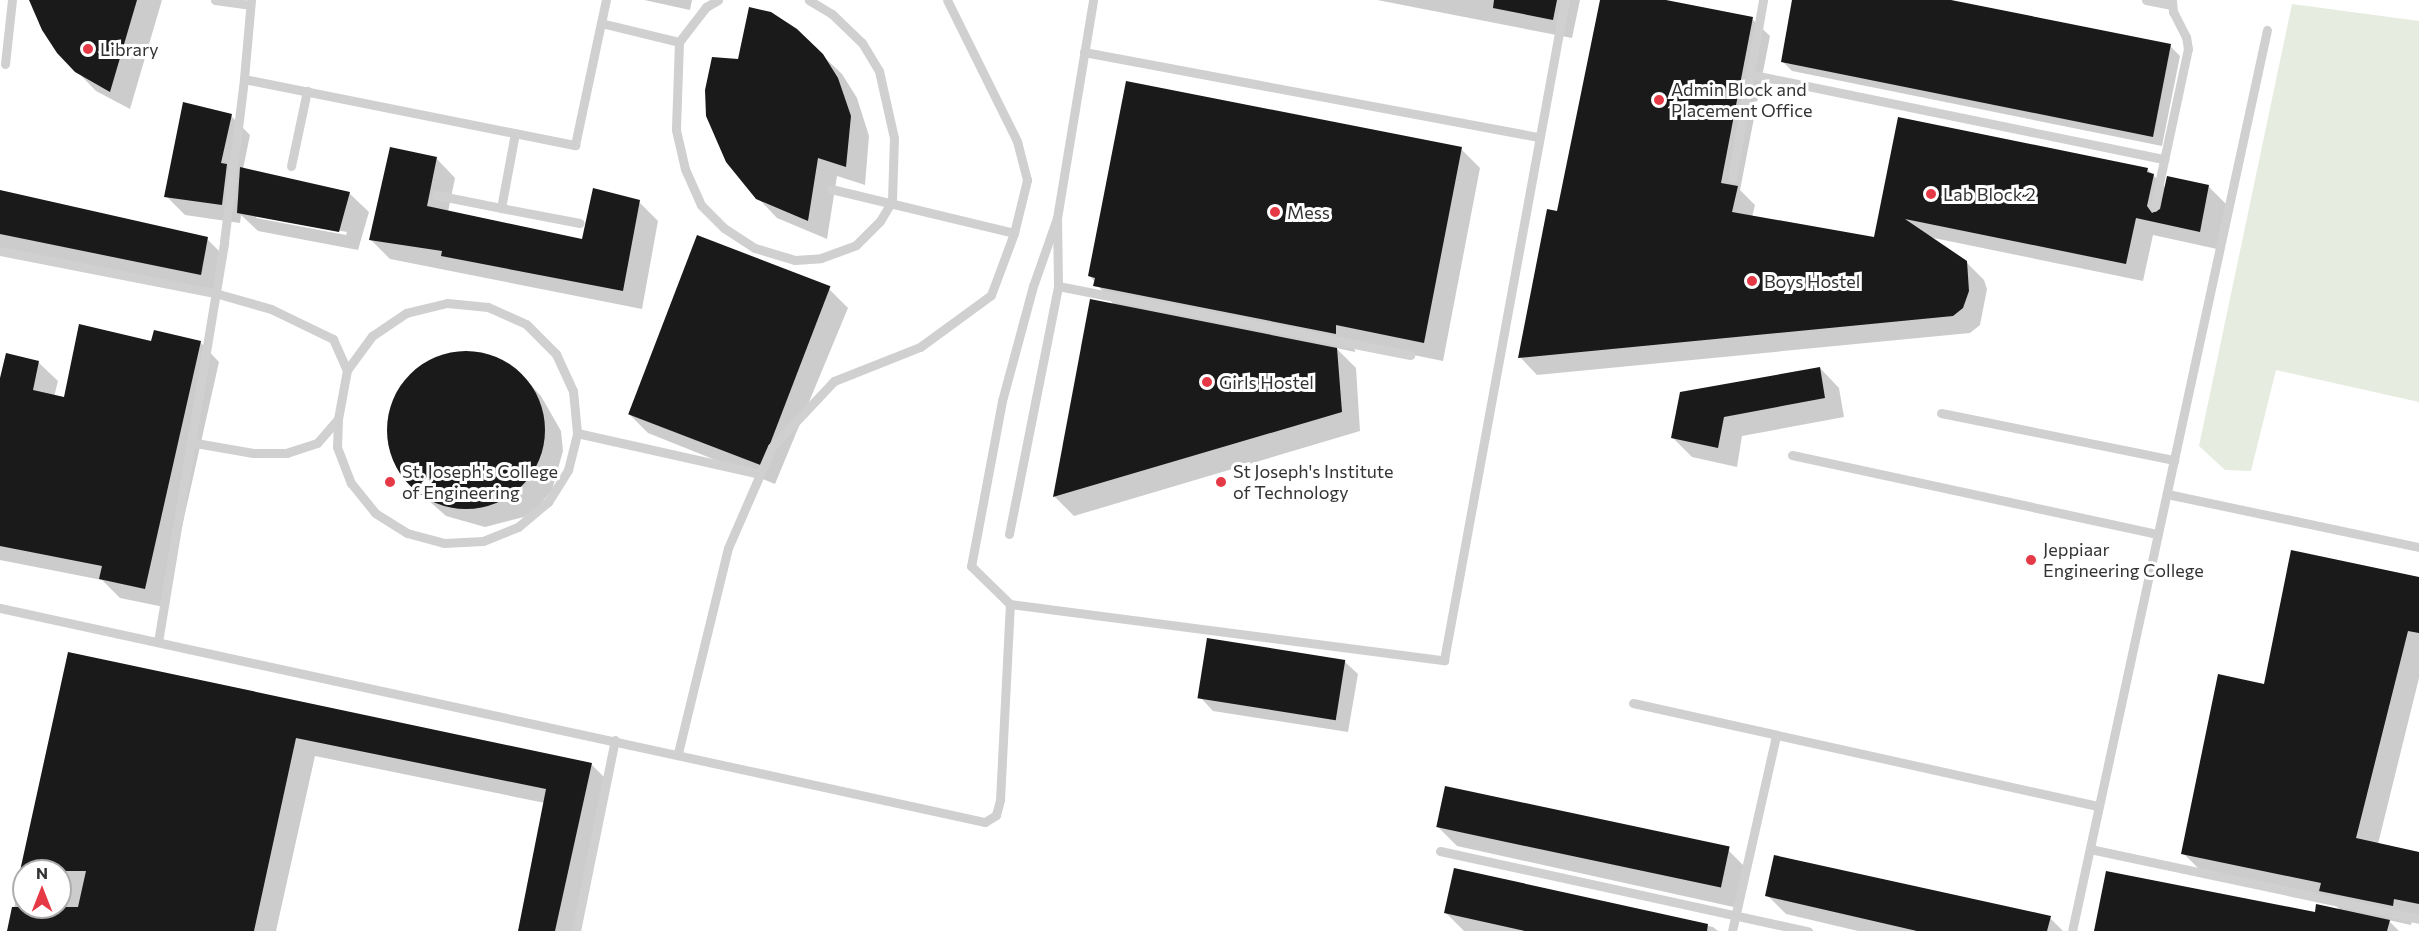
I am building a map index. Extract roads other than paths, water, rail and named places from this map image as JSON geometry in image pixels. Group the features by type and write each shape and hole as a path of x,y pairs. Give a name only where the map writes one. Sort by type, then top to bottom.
{"lane":[{"path":"5,64 12,0"},
{"path":"158,642 215,293 244,79 250,2 215,0"},
{"path":"244,79 575,145 606,0"},
{"path":"718,0 706,7 680,42 676,130 685,170 701,205 724,228 755,248 795,260 821,258 856,245 880,221 892,201 894,138 879,71 862,43 832,14 809,0"},
{"path":"678,753 728,548 772,447 834,381 920,347 991,295 1014,233 1027,180 1017,141 947,0"},
{"path":"1009,534 1058,286 1057,218 1093,0"},
{"path":"1057,218 1032,286 1002,401 971,566 1010,604 1444,660 1537,137 1565,0"},
{"path":"1732,178 1763,0"},
{"path":"2146,0 2172,2 2188,50 2154,207"},
{"path":"601,23 680,42"},
{"path":"2072,931 2267,30"},
{"path":"1084,52 1537,137"},
{"path":"1749,74 2164,159"},
{"path":"291,166 307,91"},
{"path":"501,208 515,133"},
{"path":"831,189 892,201 1014,233"},
{"path":"436,195 580,223"},
{"path":"0,251 215,293 271,309 333,339 347,370"},
{"path":"1058,286 1410,355"},
{"path":"447,303 488,306 526,324 556,354 573,391 577,433 568,470 541,508 518,526 483,541 444,543 407,533 375,513 351,483 337,447 338,419 347,370 372,336 406,313 447,303"},
{"path":"1941,413 2174,460"},
{"path":"190,442 253,453 287,453 317,443 338,419"},
{"path":"577,433 760,474"},
{"path":"1792,455 2158,534"},
{"path":"2167,494 2419,547"},
{"path":"0,608 678,753 985,822 996,815 1000,800 1010,604"},
{"path":"1633,703 2099,806"},
{"path":"1732,931 1776,735"},
{"path":"576,931 615,740"},
{"path":"2090,849 2419,919"},
{"path":"1440,851 1808,931"}],"place":[{"name":"Library","path":"88,49"},
{"name":"Admin Block and Placement Office","path":"1659,100"},
{"name":"Lab Block 2","path":"1931,194"},
{"name":"Mess","path":"1275,212"},
{"name":"Boys Hostel","path":"1752,281"},
{"name":"Girls Hostel","path":"1207,382"},
{"name":"St. Joseph's College of Engineering","path":"390,482"},
{"name":"St Joseph's Institute of Technology","path":"1221,482"},
{"name":"Jeppiaar Engineering College","path":"2031,560"}]}
